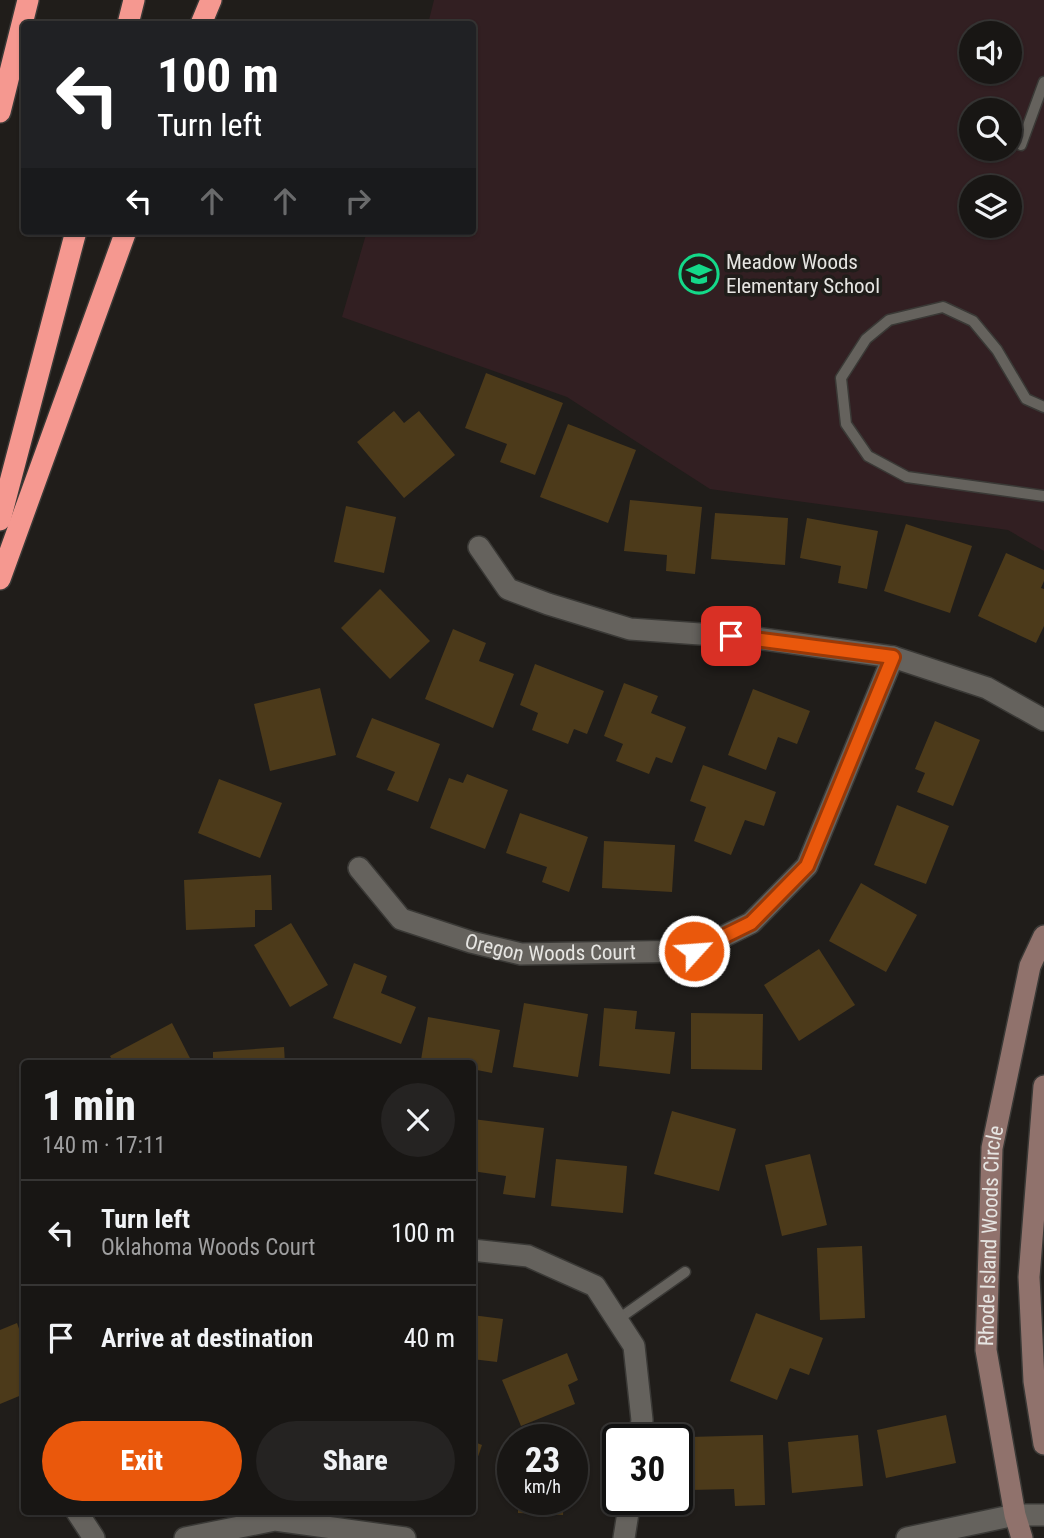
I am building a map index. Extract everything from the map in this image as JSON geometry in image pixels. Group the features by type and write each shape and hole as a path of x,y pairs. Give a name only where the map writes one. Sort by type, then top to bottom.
{"highway":[{"path":"23,21 28,0"},
{"path":"129,21 134,0"},
{"path":"202,21 211,0"},
{"path":"0,112 21,28"},
{"path":"0,520 75,235"},
{"path":"0,579 125,235"}],"street":[{"path":"480,547 508,589 548,604 630,629 756,638 893,657 987,688 1044,720"},
{"name":"Oregon Woods Court","path":"359,868 401,919 471,942 522,954 694,951 751,923 807,866 893,657"},
{"name":"Rhode Island Woods Circle","path":"1023,1538 1015,1514 986,1350 992,1148 1030,966 1044,936"},
{"name":"Rhode Island Woods Circle","path":"1044,1086 1029,1277 1034,1381 1044,1444"},
{"path":"476,1250 528,1256 595,1286 634,1346 641,1424"},
{"path":"907,1538 1015,1514 1044,1514"},
{"path":"79,1515 94,1538"},
{"path":"624,1538 628,1515"},
{"path":"185,1538 275,1520 405,1538"}],"lane":[{"path":"1022,142 1044,82"},
{"path":"1044,407 1026,399 997,350 973,321 943,307 889,320 866,339 841,378 846,424 868,456 906,477 1044,496"},
{"path":"617,1320 685,1272"}],"shaded area":[{"name":"Meadow Woods Elementary School","path":"434,0 1044,0 1044,551 1008,530 710,489 567,397 342,317 366,235 476,235 476,21 429,21"}],"building":[{"path":"486,373 563,403 535,475 500,462 507,444 465,428"},
{"path":"394,411 404,423 419,411 455,455 404,498 357,442"},
{"path":"568,424 636,450 608,523 540,497"},
{"path":"630,500 702,507 695,574 666,571 667,555 624,551"},
{"path":"346,506 396,517 384,573 334,562"},
{"path":"715,513 788,518 785,565 711,559"},
{"path":"807,518 878,531 867,589 838,583 841,566 800,558"},
{"path":"906,524 972,546 950,613 884,591"},
{"path":"1006,553 1044,570 1041,588 1044,589 1044,626 1036,643 978,616"},
{"path":"380,589 430,641 390,679 341,628"},
{"path":"453,629 486,643 479,661 514,674 493,728 425,699"},
{"path":"535,664 604,691 587,734 574,729 568,744 532,730 538,713 520,705"},
{"path":"624,683 658,696 651,713 686,727 672,763 656,757 649,774 616,761 623,744 604,736"},
{"path":"320,688 336,755 270,771 254,704"},
{"path":"753,689 810,711 797,744 778,737 766,770 728,755"},
{"path":"372,718 440,744 418,802 387,790 395,772 356,757"},
{"path":"935,721 980,740 953,806 917,792 925,773 915,769"},
{"path":"703,765 776,792 764,826 745,820 731,855 694,841 706,807 690,801"},
{"path":"467,774 508,790 485,849 430,828 449,778 463,783"},
{"path":"219,779 282,803 260,858 198,833"},
{"path":"897,805 949,826 926,884 874,865"},
{"path":"520,813 588,837 569,892 542,882 547,867 506,853"},
{"path":"604,841 675,845 672,892 602,888"},
{"path":"271,875 272,910 255,910 255,927 186,930 184,880"},
{"path":"861,883 917,915 886,972 829,941"},
{"path":"291,923 328,985 290,1007 254,945"},
{"path":"819,949 855,1005 799,1041 764,985"},
{"path":"354,963 387,976 381,993 416,1007 401,1044 333,1018"},
{"path":"524,1003 588,1014 578,1077 513,1067"},
{"path":"604,1008 637,1011 635,1029 675,1032 670,1074 599,1066"},
{"path":"691,1013 763,1014 762,1070 691,1069"},
{"path":"428,1017 500,1030 492,1073 476,1070 476,1060 421,1060"},
{"path":"172,1023 191,1060 112,1060 110,1056"},
{"path":"284,1047 285,1060 213,1060 213,1052"},
{"path":"672,1111 736,1129 719,1191 654,1174"},
{"path":"476,1119 544,1128 535,1198 503,1194 506,1176 476,1172"},
{"path":"810,1154 827,1225 782,1236 765,1165"},
{"path":"556,1159 627,1166 623,1213 551,1206"},
{"path":"862,1246 865,1318 820,1320 817,1248"},
{"path":"756,1313 823,1338 809,1375 790,1368 777,1400 730,1381"},
{"path":"476,1316 503,1319 497,1362 476,1359"},
{"path":"17,1323 21,1334 21,1395 0,1404 0,1330"},
{"path":"567,1353 578,1380 568,1385 575,1404 520,1424 502,1380"},
{"path":"946,1415 956,1463 886,1478 877,1430"},
{"path":"763,1435 765,1505 735,1506 734,1489 693,1490 693,1437"},
{"path":"858,1435 863,1486 792,1493 788,1442"},
{"path":"476,1443 482,1445 476,1462"}],"place":[{"name":"Meadow Woods Elementary School","path":"699,274"}],"route":[{"path":"694,951 751,923 807,866 893,657 731,636"}]}
